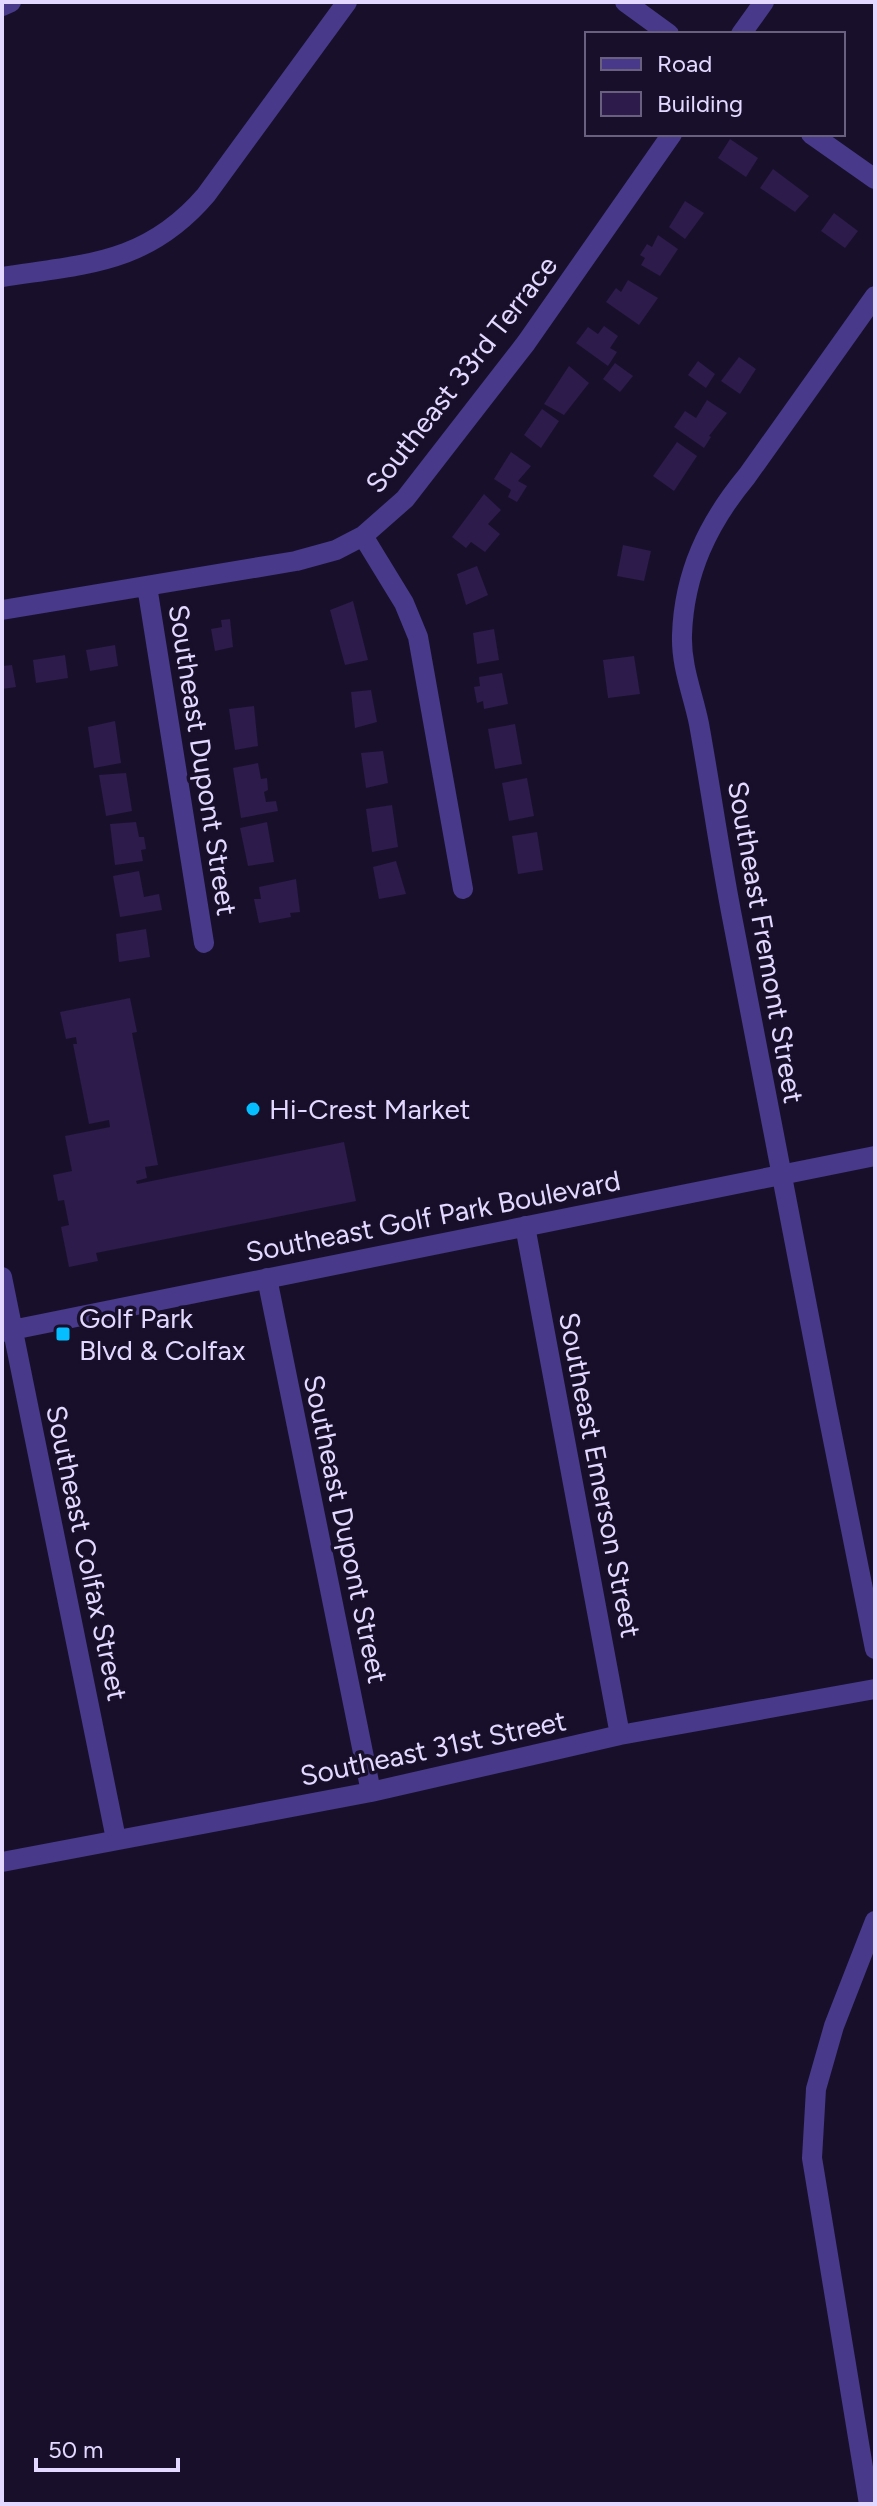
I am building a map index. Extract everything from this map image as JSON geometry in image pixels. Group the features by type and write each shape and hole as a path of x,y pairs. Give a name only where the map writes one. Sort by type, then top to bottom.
{"street":[{"path":"2,6 11,2"},
{"path":"2,277 107,261 136,250 180,223 206,195 347,2"},
{"path":"625,2 666,32"},
{"path":"742,32 764,2"},
{"name":"Southeast 33rd Terrace","path":"2,610 296,561 336,550 363,536 405,499 526,343 671,136"},
{"path":"814,136 875,179"},
{"name":"Southeast Fremont Street","path":"875,296 747,476 725,502 707,532 685,600 682,637 687,686 698,721 780,1176 875,1649"},
{"path":"363,536 404,603 418,637 463,889"},
{"name":"Southeast Dupont Street","path":"147,586 204,943"},
{"name":"Southeast Golf Park Boulevard","path":"7,1331 875,1156"},
{"name":"Southeast Emerson Street","path":"525,1226 620,1735"},
{"name":"Southeast Colfax Street","path":"2,1277 7,1331 116,1839"},
{"name":"Southeast Dupont Street","path":"267,1278 371,1792"},
{"name":"Southeast 31st Street","path":"2,1862 371,1792 620,1735 875,1689"},
{"path":"869,2504 812,2158 816,2089 834,2026 875,1921"}],"building":[{"path":"730,139 758,158 746,177 718,158"},
{"path":"773,169 809,196 795,212 760,188"},
{"path":"685,201 704,213 685,239 669,227"},
{"path":"834,213 858,231 845,248 821,231"},
{"path":"658,235 678,249 660,276 641,265 645,258 640,255 647,244 652,247"},
{"path":"628,280 658,298 639,325 606,302 616,288 621,292"},
{"path":"604,326 618,336 610,348 617,352 608,366 576,343 588,327 598,334"},
{"path":"739,357 756,369 740,394 721,381"},
{"path":"698,361 715,374 706,388 688,375"},
{"path":"615,363 633,376 620,392 603,379"},
{"path":"569,366 589,383 564,415 544,404"},
{"path":"707,400 727,413 709,436 704,448 674,427 685,411 696,418"},
{"path":"542,409 559,421 541,448 524,435"},
{"path":"677,442 697,456 674,491 653,476"},
{"path":"511,452 531,466 518,481 527,486 517,502 508,497 511,490 494,479"},
{"path":"484,494 501,510 488,524 500,534 485,552 471,542 466,548 452,537"},
{"path":"623,545 651,551 644,581 617,576"},
{"path":"477,566 488,595 466,605 457,574"},
{"path":"353,601 368,660 345,665 330,610"},
{"path":"230,619 233,647 215,651 211,629 222,627 221,620"},
{"path":"494,629 499,660 477,664 473,633"},
{"path":"115,645 118,666 90,671 86,650"},
{"path":"65,655 68,678 36,683 33,660"},
{"path":"634,656 640,694 608,698 603,660"},
{"path":"12,665 16,687 2,689 2,666"},
{"path":"502,673 508,704 484,709 483,701 477,703 474,687 480,686 479,677"},
{"path":"371,690 377,722 355,728 351,692"},
{"path":"254,706 258,746 235,750 229,709"},
{"path":"115,721 121,763 94,768 88,727"},
{"path":"515,724 522,764 495,769 488,729"},
{"path":"383,751 388,783 366,788 361,753"},
{"path":"258,763 261,779 267,778 268,790 264,792 266,802 276,801 278,811 241,818 233,768"},
{"path":"126,773 132,811 106,816 99,775"},
{"path":"527,778 534,816 509,821 502,783"},
{"path":"392,805 398,847 372,852 366,809"},
{"path":"136,822 139,837 144,837 146,849 141,850 143,861 115,865 110,824"},
{"path":"267,822 274,862 248,866 240,828"},
{"path":"537,832 543,870 518,874 512,836"},
{"path":"396,861 406,894 379,899 373,867"},
{"path":"139,871 144,897 159,894 162,910 120,917 113,876"},
{"path":"296,879 300,912 290,913 291,917 259,923 254,899 261,899 259,887"},
{"path":"146,929 150,957 119,962 116,934"},
{"path":"130,998 137,1032 132,1033 158,1165 145,1167 147,1178 136,1181 137,1184 344,1142 356,1201 96,1253 98,1261 69,1267 61,1227 69,1225 64,1200 58,1201 53,1175 72,1171 65,1136 110,1127 109,1120 89,1124 73,1044 77,1044 76,1037 66,1039 60,1012"}],"place":[{"name":"Hi-Crest Market","path":"253,1109"},
{"name":"Golf Park Blvd & Colfax","path":"63,1334"}]}
